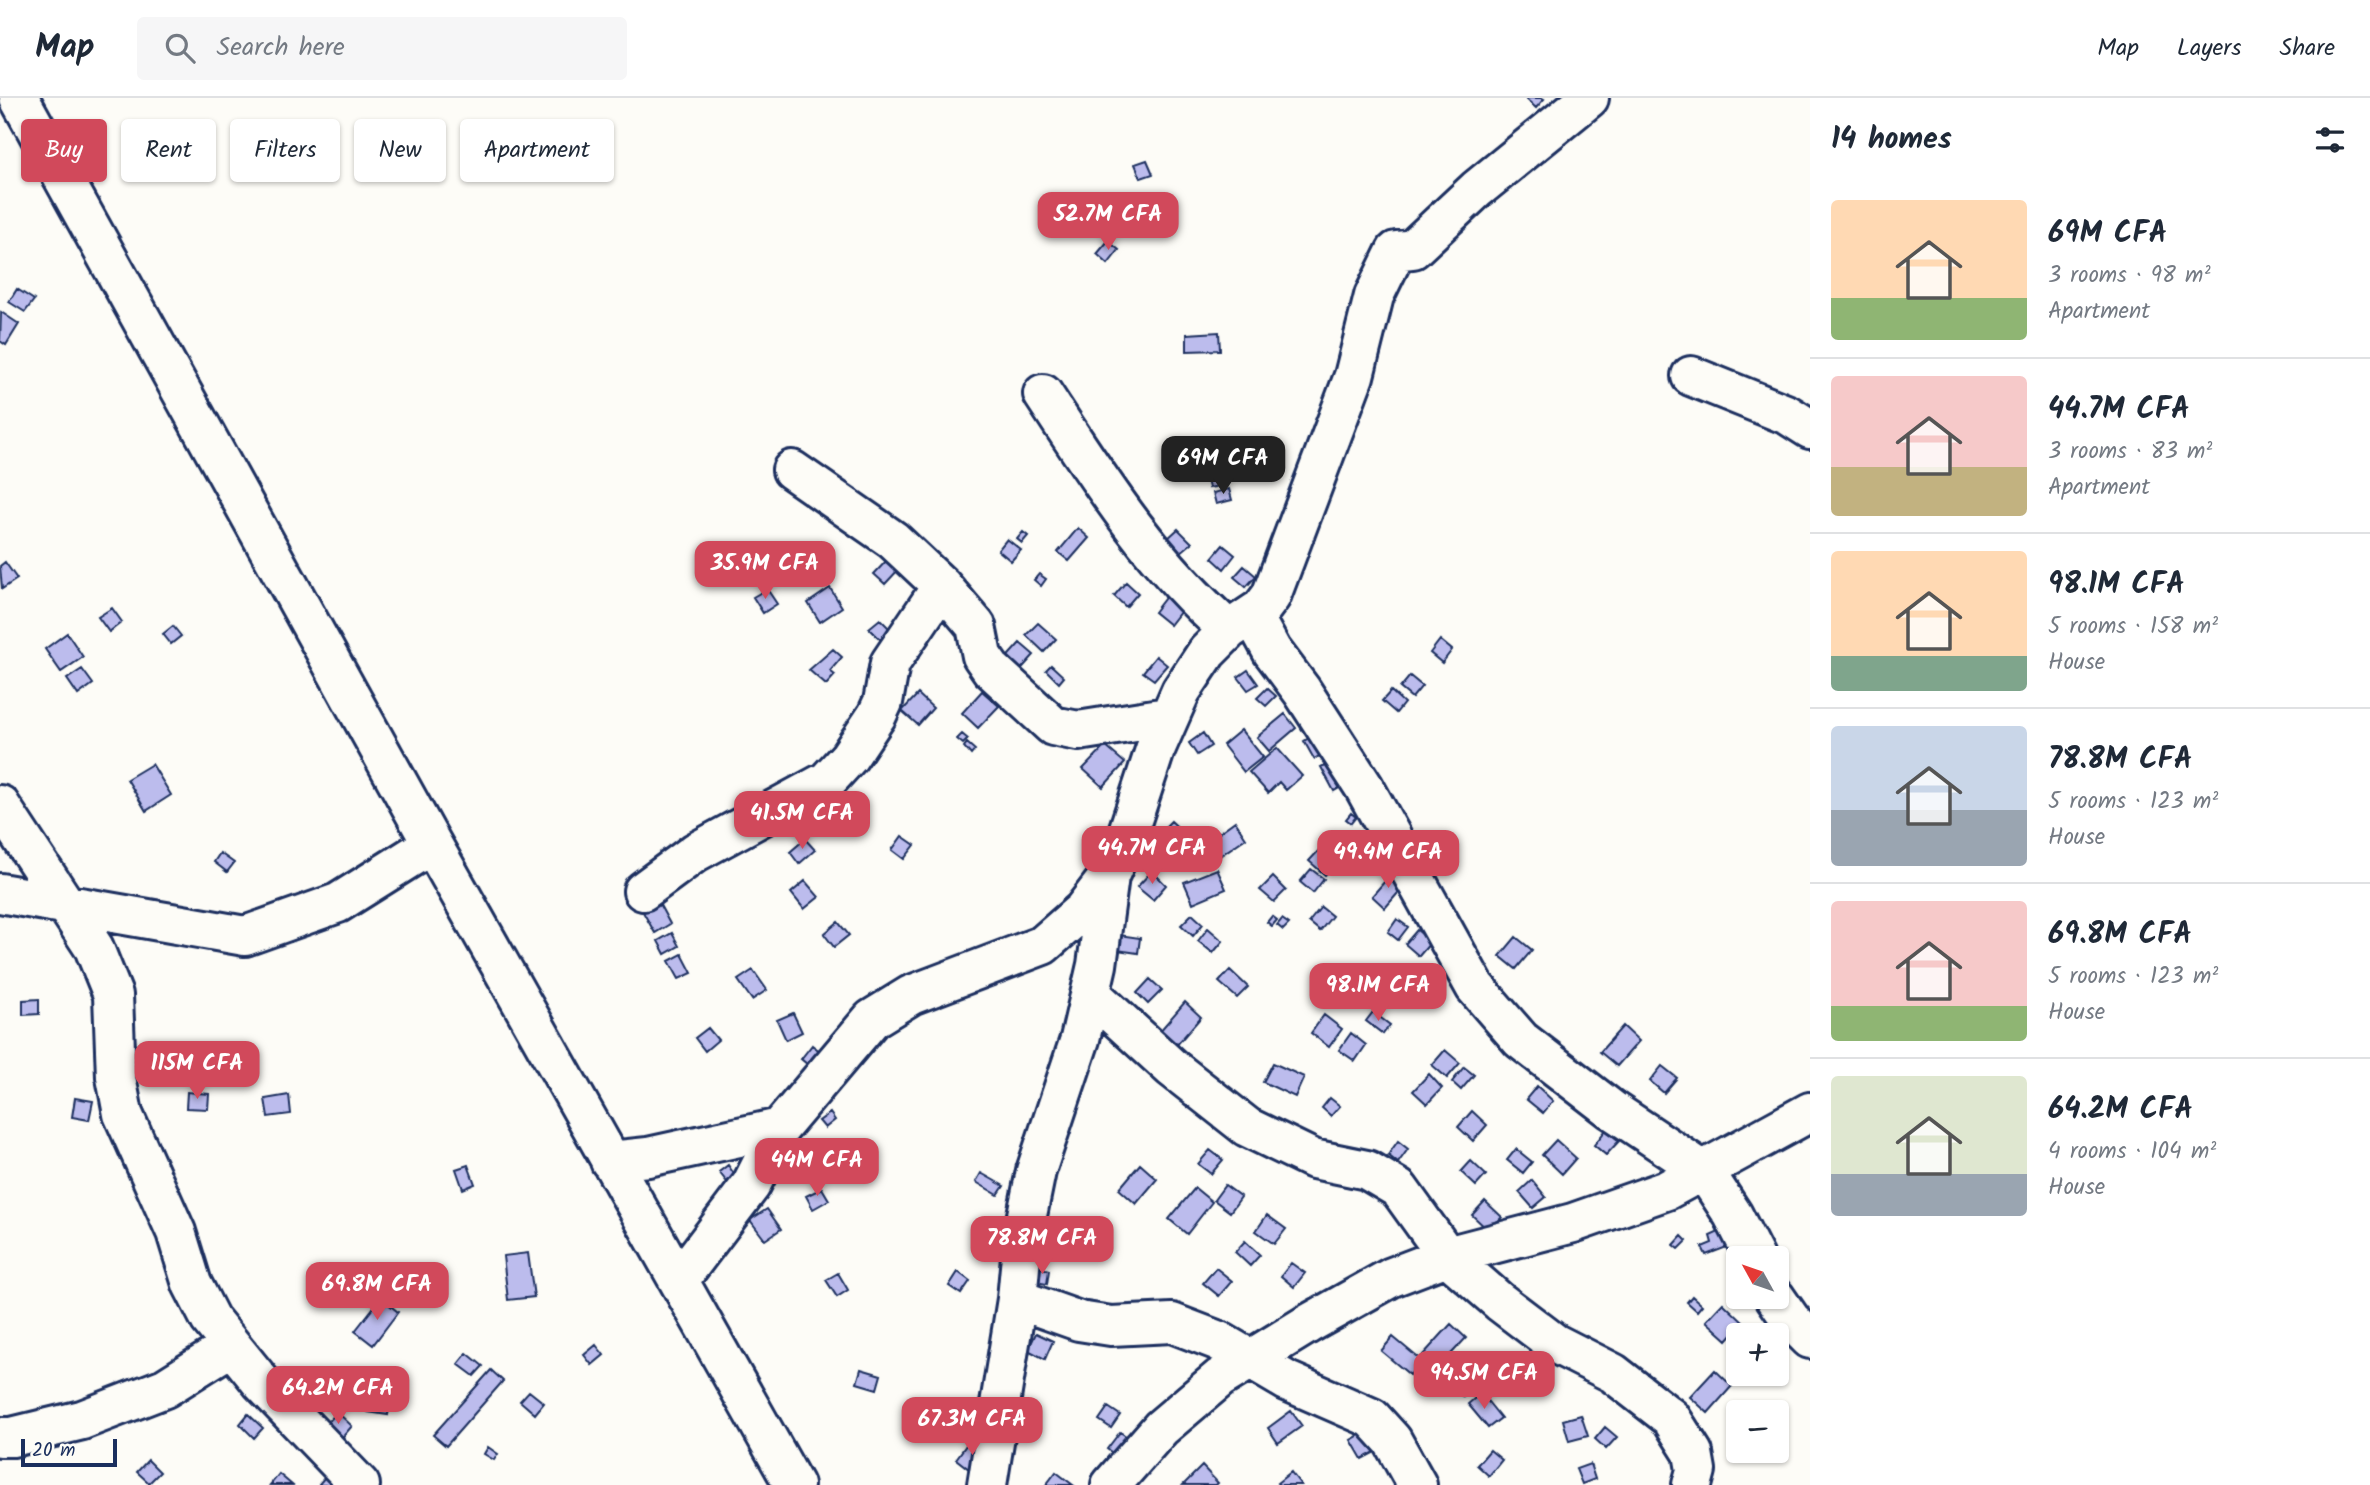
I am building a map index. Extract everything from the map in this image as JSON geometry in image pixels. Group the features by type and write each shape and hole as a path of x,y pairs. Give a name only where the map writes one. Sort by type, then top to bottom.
{"street":[{"path":"19,98 432,844 794,1485"},
{"path":"679,1280 751,1185 780,1128 872,1019 890,1005 959,975 1043,945 1083,910 1109,876 1126,838 1167,717 1193,670 1271,596 1354,376 1366,320 1386,265 1396,251 1413,249 1477,188 1589,98"},
{"path":"1691,376 1788,415 1810,429"},
{"path":"1043,394 1128,522 1181,585 1241,623 1272,651 1303,691 1364,787 1475,987 1521,1040 1603,1104 1705,1172 1733,1215 1749,1246"},
{"path":"792,470 893,540 942,586 976,626 982,656 990,669 1054,726 1078,731 1167,717"},
{"path":"643,891 696,852 827,781 849,757 877,715 883,702 890,663 942,586"},
{"path":"0,805 94,948 113,995 116,1077 122,1114 176,1233 192,1284 210,1319 230,1347 360,1485"},
{"path":"0,893 245,936 338,903 432,844"},
{"path":"986,1485 1017,1299 1023,1235 1036,1171 1066,1085 1091,993 1109,876"},
{"path":"1091,993 1172,1068 1247,1126 1313,1159 1367,1170 1384,1177 1399,1189 1447,1256 1527,1324 1554,1343 1613,1373 1671,1418 1693,1453 1696,1470 1692,1485"},
{"path":"1111,1485 1161,1428 1220,1378 1392,1277 1447,1256 1573,1223 1654,1195 1705,1172 1810,1112"},
{"path":"610,1161 661,1154 780,1128"},
{"path":"1017,1299 1079,1321 1111,1326 1172,1323 1219,1341 1287,1381 1372,1418 1392,1440 1417,1485"},
{"path":"1783,1309 1810,1339"},
{"path":"0,1437 12,1437 94,1416 165,1388 230,1347"}],"building":[{"path":"1525,98 1542,98 1544,99 1536,108"},
{"path":"1147,160 1153,174 1141,178 1135,164"},
{"path":"1108,241 1119,250 1108,264 1097,254"},
{"path":"17,289 34,300 25,312 9,302"},
{"path":"1,312 19,324 6,345 0,341"},
{"path":"1219,332 1220,350 1187,351 1187,334"},
{"path":"1222,476 1224,485 1209,488 1207,480"},
{"path":"1229,489 1232,500 1216,504 1213,493"},
{"path":"1078,528 1089,538 1069,561 1058,552"},
{"path":"1178,529 1192,543 1180,553 1167,539"},
{"path":"1023,532 1028,536 1022,543 1017,539"},
{"path":"1007,539 1021,550 1011,561 998,550"},
{"path":"1223,545 1235,555 1224,569 1212,558"},
{"path":"889,558 900,568 885,584 874,574"},
{"path":"5,562 17,579 2,589 0,566"},
{"path":"1244,566 1256,576 1246,587 1234,577"},
{"path":"1039,574 1046,579 1041,586 1034,580"},
{"path":"1126,582 1138,593 1126,607 1114,596"},
{"path":"830,588 842,607 820,622 808,603"},
{"path":"767,589 777,604 763,613 753,597"},
{"path":"1168,594 1184,607 1170,625 1154,612"},
{"path":"112,608 122,622 109,632 98,617"},
{"path":"880,619 890,629 880,639 869,628"},
{"path":"1038,623 1056,639 1044,652 1026,635"},
{"path":"173,626 181,636 171,644 163,634"},
{"path":"67,633 83,657 61,672 45,649"},
{"path":"1440,640 1452,650 1442,663 1430,653"},
{"path":"1020,643 1034,655 1014,677 1000,665"},
{"path":"833,649 842,657 830,671 835,675 826,685 809,670"},
{"path":"1156,656 1167,665 1154,680 1143,672"},
{"path":"1051,665 1064,677 1059,683 1046,670"},
{"path":"82,669 93,684 78,695 67,679"},
{"path":"1248,670 1258,684 1248,690 1238,677"},
{"path":"1410,676 1422,686 1412,698 1400,688"},
{"path":"1267,688 1276,696 1266,706 1257,698"},
{"path":"982,691 999,706 978,728 962,713"},
{"path":"1391,691 1404,703 1396,713 1382,701"},
{"path":"918,694 933,708 918,725 902,711"},
{"path":"1285,714 1296,728 1269,751 1257,737"},
{"path":"1241,730 1263,757 1244,772 1223,745"},
{"path":"1322,730 1333,749 1314,759 1304,741"},
{"path":"1203,733 1211,746 1197,755 1189,743"},
{"path":"962,734 968,739 963,744 957,739"},
{"path":"967,743 975,750 971,755 964,747"},
{"path":"1105,746 1125,763 1103,787 1083,769"},
{"path":"1277,748 1302,776 1286,790 1279,782 1268,793 1249,772"},
{"path":"1335,760 1348,783 1334,791 1321,767"},
{"path":"152,764 171,795 146,811 127,779"},
{"path":"1351,813 1356,817 1351,823 1346,819"},
{"path":"1171,821 1184,833 1174,844 1160,832"},
{"path":"1235,821 1246,838 1221,855 1210,839"},
{"path":"902,836 915,845 904,859 892,850"},
{"path":"805,839 815,850 799,864 790,852"},
{"path":"1321,848 1337,862 1325,875 1309,861"},
{"path":"220,853 234,863 227,872 214,862"},
{"path":"1217,869 1226,889 1193,903 1184,882"},
{"path":"1311,869 1324,879 1313,893 1300,882"},
{"path":"1152,871 1166,885 1153,900 1137,887"},
{"path":"1392,873 1405,885 1385,908 1372,896"},
{"path":"1273,877 1286,890 1274,902 1260,890"},
{"path":"805,881 819,897 804,909 791,893"},
{"path":"655,896 670,924 655,933 639,905"},
{"path":"1321,907 1332,916 1320,931 1309,922"},
{"path":"1192,914 1203,924 1193,936 1181,925"},
{"path":"1272,916 1277,920 1272,926 1267,922"},
{"path":"1282,919 1289,924 1283,930 1277,925"},
{"path":"1397,919 1408,927 1398,940 1388,932"},
{"path":"838,922 849,935 834,947 824,934"},
{"path":"1208,928 1223,941 1213,953 1198,941"},
{"path":"1417,930 1431,942 1419,956 1405,944"},
{"path":"672,933 679,946 665,954 658,941"},
{"path":"1119,935 1140,938 1138,953 1117,950"},
{"path":"1516,937 1532,950 1516,969 1500,956"},
{"path":"682,954 692,973 679,979 669,961"},
{"path":"753,970 767,990 752,1000 738,980"},
{"path":"1230,970 1248,987 1237,998 1219,982"},
{"path":"1150,979 1162,990 1148,1004 1137,993"},
{"path":"1426,983 1439,995 1431,1004 1418,992"},
{"path":"39,999 39,1014 23,1015 23,1000"},
{"path":"1185,1002 1201,1017 1175,1047 1159,1032"},
{"path":"1373,1012 1390,1025 1383,1034 1366,1021"},
{"path":"793,1013 802,1032 786,1040 777,1020"},
{"path":"1324,1015 1342,1029 1329,1047 1311,1033"},
{"path":"1623,1026 1639,1041 1617,1066 1600,1052"},
{"path":"708,1028 718,1040 705,1051 695,1038"},
{"path":"1351,1033 1366,1045 1355,1061 1339,1050"},
{"path":"812,1045 826,1056 814,1070 801,1059"},
{"path":"1445,1050 1460,1063 1447,1078 1432,1065"},
{"path":"1273,1063 1304,1077 1295,1097 1263,1082"},
{"path":"1662,1066 1677,1078 1664,1093 1650,1081"},
{"path":"1464,1067 1474,1075 1461,1090 1452,1082"},
{"path":"1429,1074 1442,1088 1427,1104 1413,1091"},
{"path":"1537,1086 1553,1101 1543,1113 1526,1099"},
{"path":"187,1092 209,1094 208,1109 186,1108"},
{"path":"289,1095 291,1114 268,1117 265,1099"},
{"path":"75,1098 93,1101 89,1120 72,1117"},
{"path":"1330,1098 1340,1106 1331,1116 1322,1108"},
{"path":"1472,1111 1487,1125 1473,1141 1458,1127"},
{"path":"830,1113 835,1120 825,1128 819,1121"},
{"path":"1606,1130 1619,1141 1606,1155 1594,1145"},
{"path":"1556,1140 1576,1158 1562,1174 1542,1155"},
{"path":"1398,1141 1408,1149 1398,1163 1388,1155"},
{"path":"1516,1149 1532,1162 1523,1173 1507,1160"},
{"path":"1210,1150 1223,1160 1211,1174 1198,1164"},
{"path":"1471,1161 1486,1175 1476,1186 1461,1172"},
{"path":"1140,1164 1157,1179 1136,1204 1119,1189"},
{"path":"468,1165 475,1184 463,1189 456,1169"},
{"path":"728,1165 738,1180 730,1186 719,1172"},
{"path":"981,1173 1004,1186 998,1195 976,1182"},
{"path":"1532,1180 1546,1197 1533,1208 1519,1192"},
{"path":"1225,1185 1241,1197 1230,1212 1214,1200"},
{"path":"822,1188 829,1200 813,1209 806,1196"},
{"path":"1195,1188 1212,1202 1187,1234 1169,1219"},
{"path":"1485,1201 1502,1217 1489,1231 1472,1215"},
{"path":"767,1209 781,1229 765,1240 750,1220"},
{"path":"1267,1215 1286,1229 1274,1244 1256,1231"},
{"path":"1721,1231 1726,1247 1706,1255 1702,1247 1712,1243 1710,1236"},
{"path":"1682,1236 1687,1241 1679,1249 1674,1245"},
{"path":"1245,1241 1260,1255 1250,1266 1235,1252"},
{"path":"528,1253 534,1297 508,1300 503,1256"},
{"path":"1291,1263 1305,1273 1294,1287 1281,1276"},
{"path":"1038,1267 1049,1270 1047,1284 1035,1282"},
{"path":"1216,1268 1232,1281 1219,1296 1203,1283"},
{"path":"958,1272 970,1281 961,1294 949,1286"},
{"path":"838,1273 848,1290 837,1297 826,1280"},
{"path":"1692,1296 1702,1305 1697,1311 1687,1302"},
{"path":"381,1298 398,1312 373,1345 355,1331"},
{"path":"1723,1303 1726,1309 1743,1322 1726,1323 1726,1339 1706,1321"},
{"path":"1451,1324 1466,1338 1438,1368 1423,1355"},
{"path":"1036,1333 1053,1341 1045,1359 1028,1350"},
{"path":"1393,1337 1422,1361 1410,1375 1381,1351"},
{"path":"596,1345 604,1355 592,1365 584,1355"},
{"path":"467,1353 483,1366 474,1376 458,1364"},
{"path":"1475,1363 1487,1375 1463,1397 1451,1384"},
{"path":"861,1369 881,1375 877,1389 857,1383"},
{"path":"491,1370 503,1381 446,1446 433,1435"},
{"path":"1715,1370 1726,1380 1726,1386 1732,1386 1708,1413 1690,1397"},
{"path":"350,1372 364,1383 351,1400 336,1388"},
{"path":"529,1391 544,1403 535,1414 520,1401"},
{"path":"370,1393 391,1396 388,1415 367,1412"},
{"path":"1481,1393 1501,1418 1488,1428 1468,1404"},
{"path":"1108,1407 1120,1415 1111,1428 1099,1420"},
{"path":"1291,1411 1302,1426 1278,1443 1268,1428"},
{"path":"337,1412 352,1426 340,1440 325,1426"},
{"path":"248,1414 263,1428 254,1438 240,1424"},
{"path":"1581,1415 1588,1436 1569,1441 1563,1420"},
{"path":"1605,1427 1617,1437 1606,1449 1595,1439"},
{"path":"1367,1431 1377,1451 1362,1459 1351,1440"},
{"path":"1120,1432 1132,1440 1119,1458 1107,1449"},
{"path":"969,1441 987,1455 974,1473 956,1459"},
{"path":"488,1447 498,1454 494,1460 484,1454"},
{"path":"1490,1450 1502,1460 1489,1476 1477,1465"},
{"path":"148,1460 160,1472 149,1483 137,1472"},
{"path":"1590,1464 1595,1479 1582,1484 1576,1469"},
{"path":"1202,1466 1218,1483 1216,1485 1183,1485"},
{"path":"331,1470 334,1485 320,1485 319,1484"},
{"path":"1056,1472 1073,1485 1046,1485"},
{"path":"1291,1472 1301,1485 1277,1483"},
{"path":"279,1474 292,1485 270,1485"}]}
